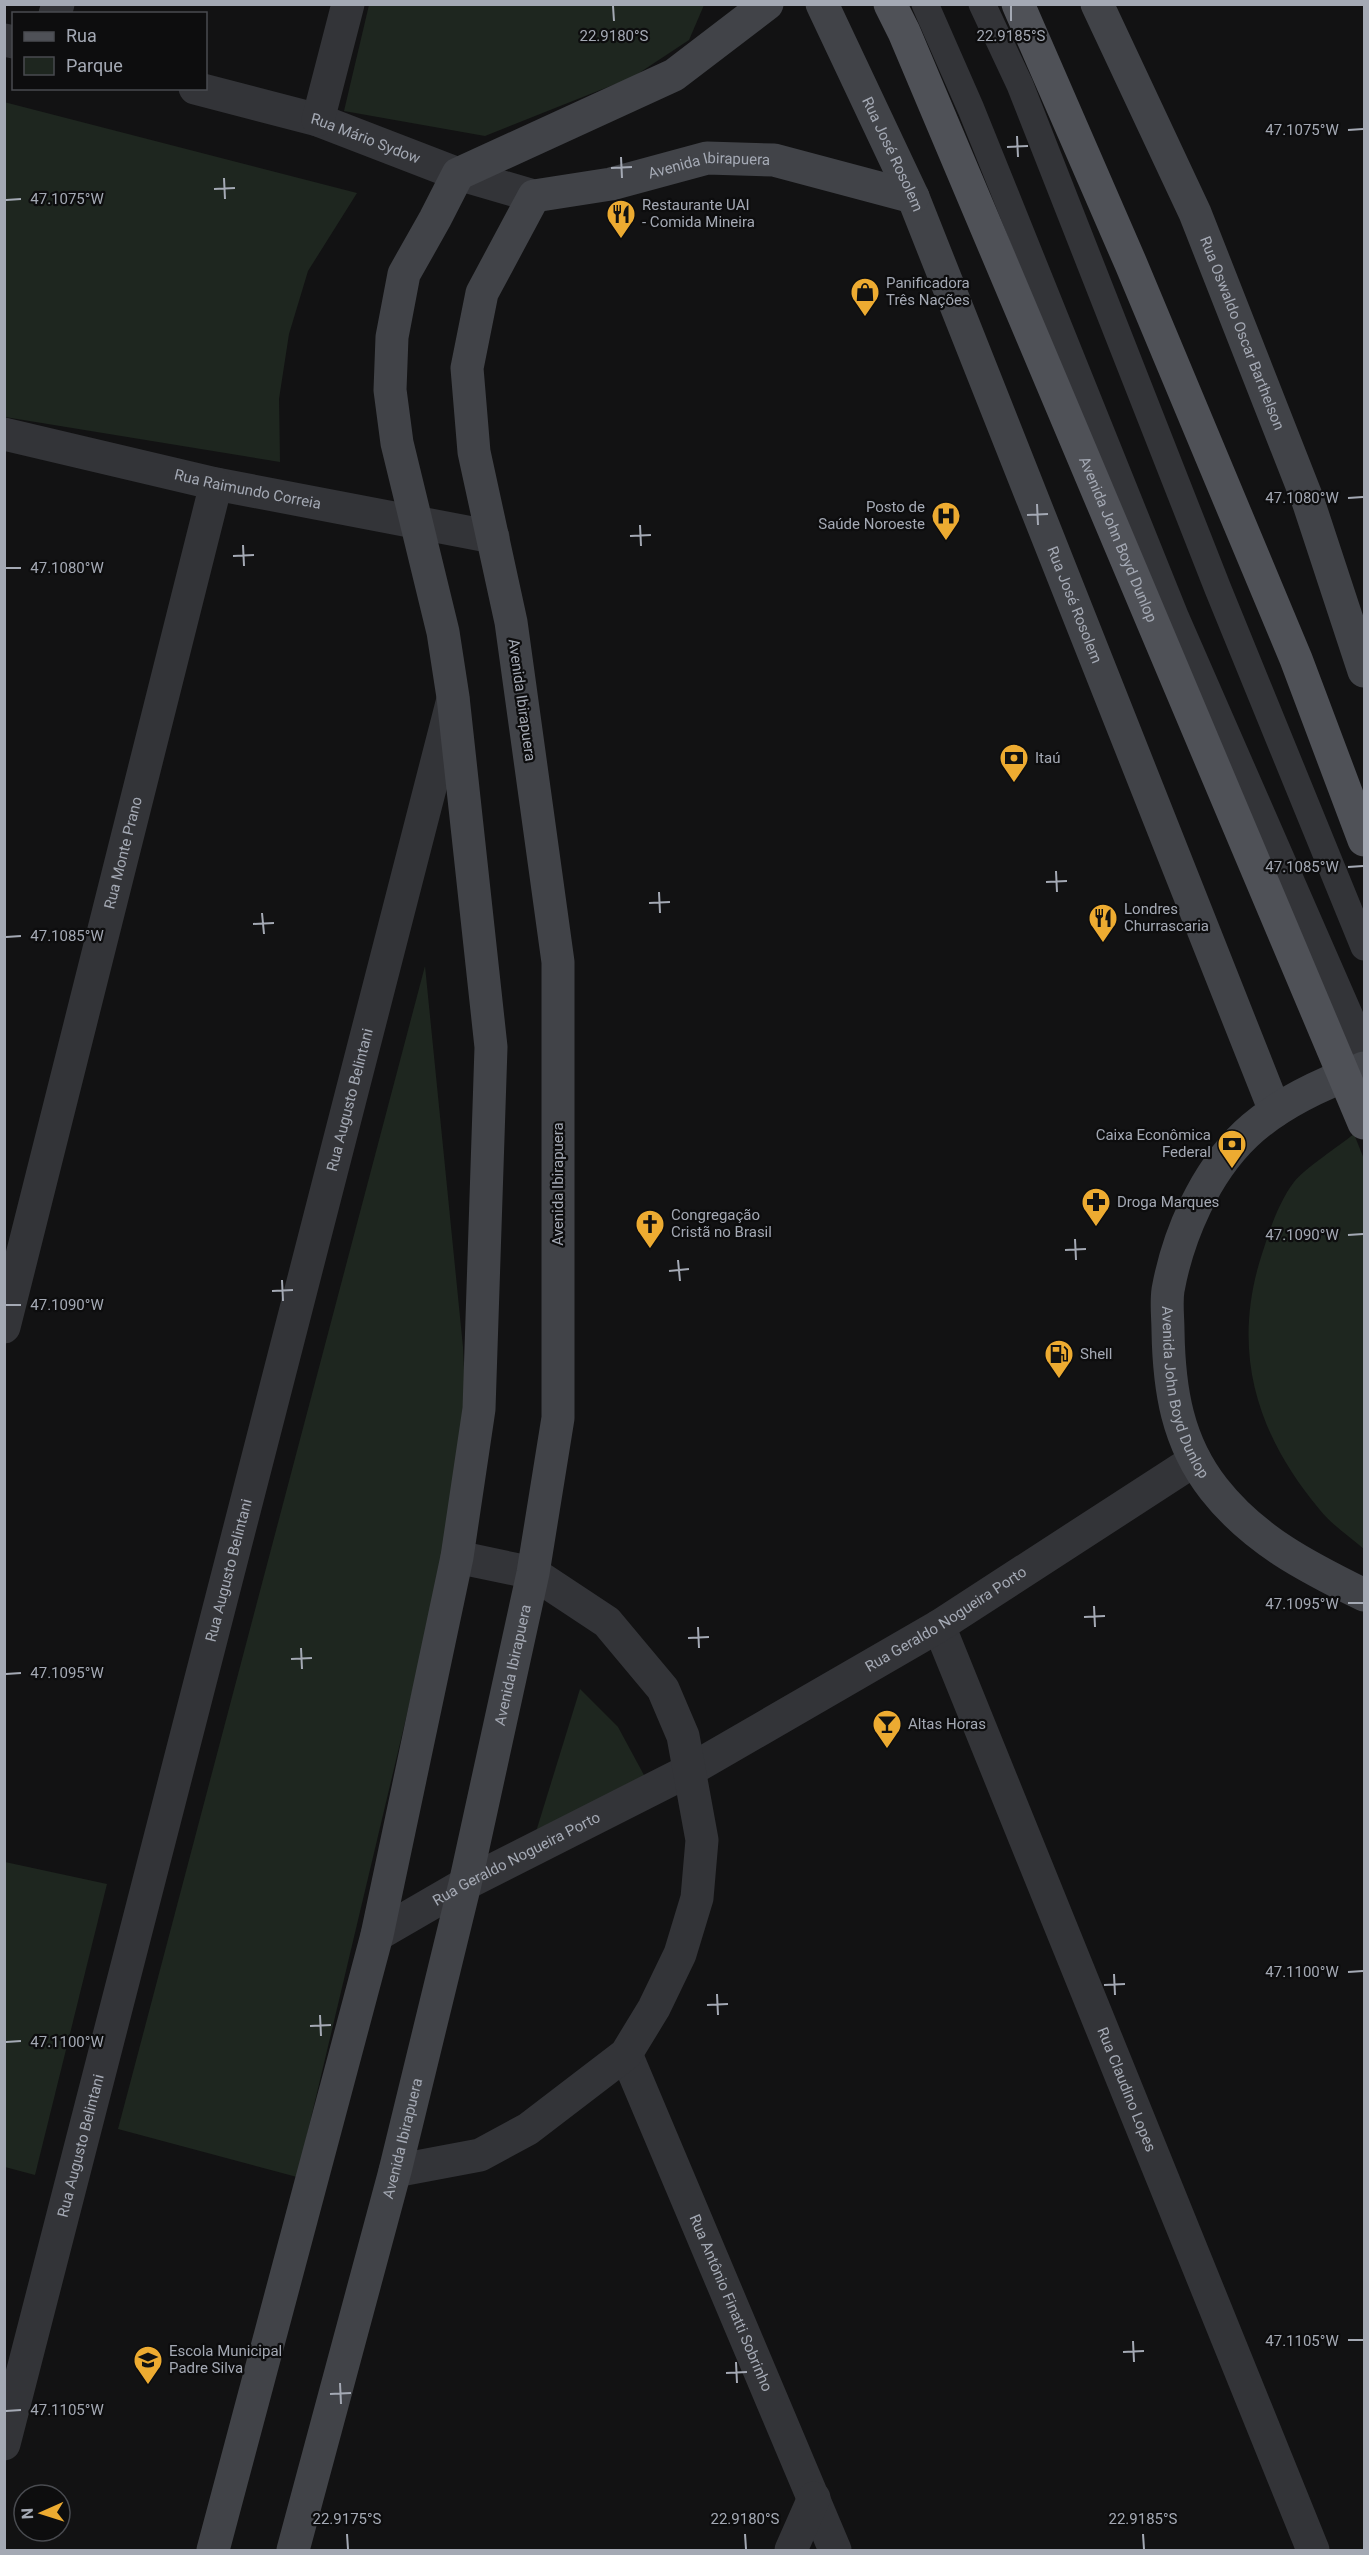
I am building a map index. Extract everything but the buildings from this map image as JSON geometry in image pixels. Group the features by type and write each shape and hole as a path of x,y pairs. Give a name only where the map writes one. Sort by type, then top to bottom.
{"main road":[{"name":"Avenida John Boyd Dunlop","path":"890,4 1355,1072 1365,1123"},
{"path":"1018,4 1131,264 1296,659 1365,840"}],"street":[{"path":"318,120 348,4"},
{"path":"213,2550 377,1935 457,1557 479,1410 491,1047 453,698 443,632 397,442 390,390 392,337 404,274 458,174 674,75 767,4"},
{"name":"Rua José Rosolem","path":"822,4 913,197 1275,1111"},
{"name":"Rua Oswaldo Oscar Barthelson","path":"1097,4 1195,213 1308,501 1365,671"},
{"name":"Rua Mário Sydow","path":"203,90 318,120 458,174 534,196"},
{"name":"Avenida Ibirapuera","path":"293,2550 395,2171 465,1884 533,1573 558,1418 558,962 511,622 474,452 467,368 482,293 534,196 611,184 707,158 774,160 913,197"},
{"name":"Rua Raimundo Correia","path":"4,434 216,484 493,537"},
{"name":"Rua Monte Prano","path":"4,1327 216,484"},
{"name":"Rua Augusto Belintani","path":"4,2444 453,698"},
{"name":"Avenida John Boyd Dunlop","path":"1355,1072 1311,1090 1275,1111 1245,1135 1209,1183 1189,1219 1168,1292 1169,1378 1176,1413 1195,1460 1214,1489 1285,1554 1365,1595"},
{"name":"Rua Geraldo Nogueira Porto","path":"377,1935 465,1884 690,1770 939,1626 1195,1460"},
{"path":"395,2171 480,2155 528,2129 626,2054 654,2008 680,1954 697,1898 702,1840 684,1736 663,1689 607,1622 533,1573 457,1557"},
{"name":"Rua Claudino Lopes","path":"939,1626 1312,2550"},
{"name":"Rua Antônio Finatti Sobrinho","path":"626,2054 835,2550"},
{"path":"791,2550 814,2498"}],"lane":[{"path":"925,4 971,109 1176,618 1365,1048"},
{"path":"982,4 1020,85 1218,589 1365,947"}],"green space":[{"path":"369,5 704,5 689,40 633,77 485,136 344,111"},
{"path":"4,102 357,193 308,271 289,334 279,399 280,462 5,417"},
{"path":"425,966 463,1347 468,1457 297,2177 118,2129"},
{"path":"1354,1134 1364,1159 1364,1549 1325,1515 1298,1482 1280,1452 1266,1422 1256,1391 1250,1359 1249,1326 1252,1292 1261,1257 1283,1199 1294,1182 1313,1164"},
{"path":"580,1689 618,1727 645,1777 531,1848"},
{"path":"5,1862 107,1884 35,2175 5,2167"}],"place":[{"name":"Restaurante UAI - Comida Mineira","path":"621,240"},
{"name":"Panificadora Três Nações","path":"865,318"},
{"name":"Posto de Saúde Noroeste","path":"946,542"},
{"name":"Itaú","path":"1014,784"},
{"name":"Londres Churrascaria","path":"1103,944"},
{"name":"Caixa Econômica Federal","path":"1232,1170"},
{"name":"Droga Marques","path":"1096,1228"},
{"name":"Congregação Cristã no Brasil","path":"650,1250"},
{"name":"Shell","path":"1059,1380"},
{"name":"Altas Horas","path":"887,1750"},
{"name":"Escola Municipal Padre Silva","path":"148,2386"}]}
